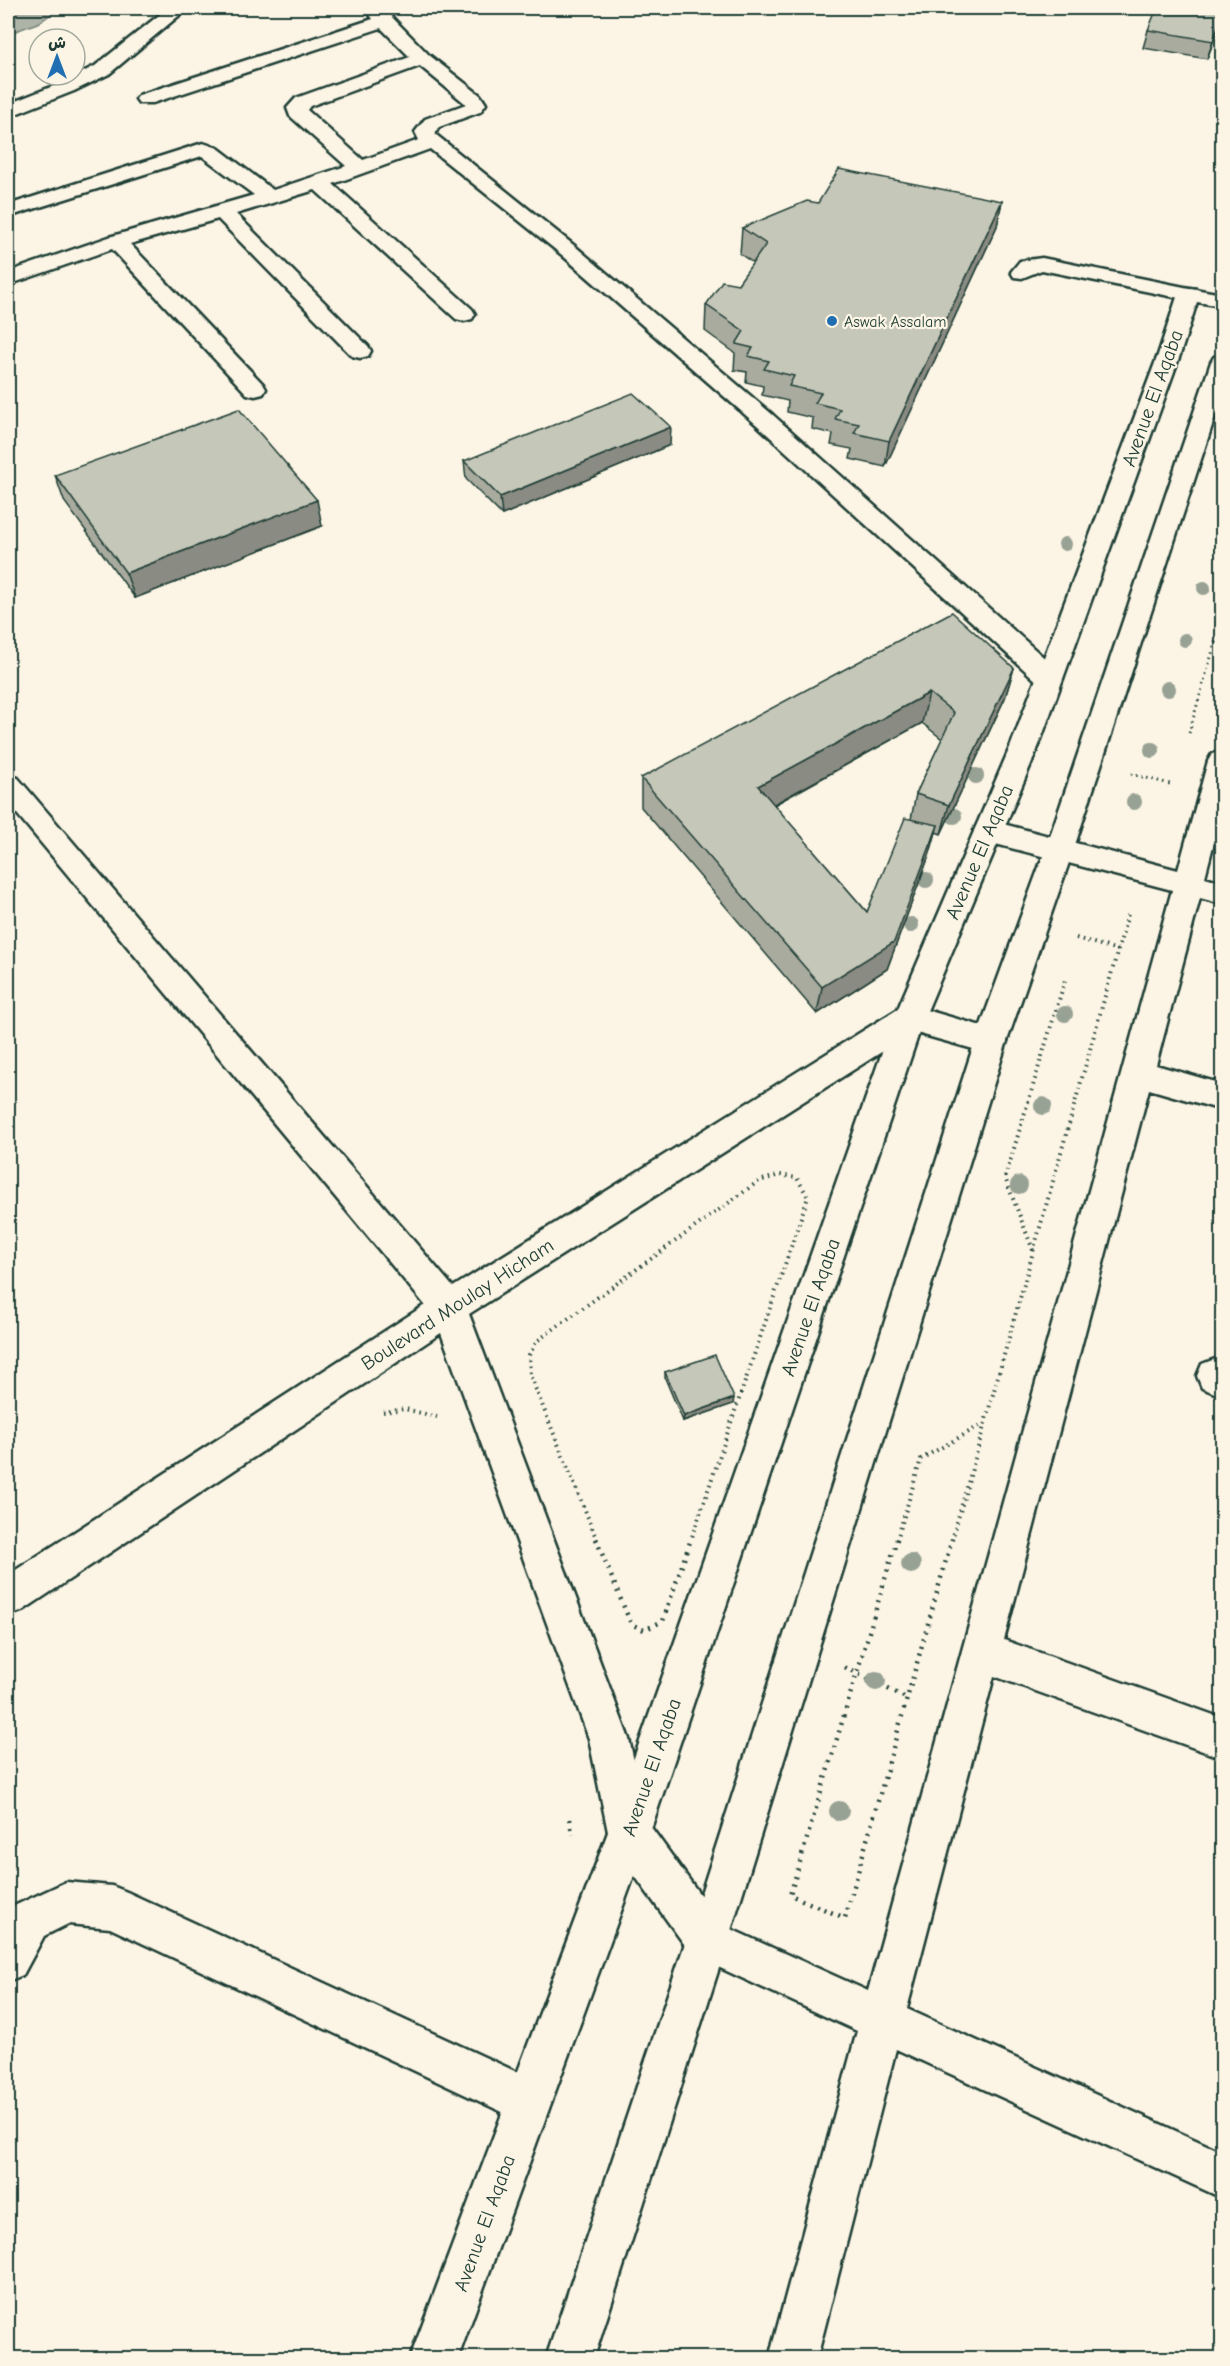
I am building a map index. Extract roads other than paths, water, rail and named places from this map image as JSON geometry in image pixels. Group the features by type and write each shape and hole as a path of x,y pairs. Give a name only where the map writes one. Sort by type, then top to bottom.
{"street":[{"path":"8,111 86,79 101,70 179,8"},
{"path":"146,99 379,14 422,59 473,99 476,104 473,108 432,123 428,127 429,139 569,251 765,420 1050,678"},
{"path":"360,168 297,112 297,108 303,102 422,59"},
{"path":"8,279 116,241 319,182 360,168 429,139"},
{"path":"8,211 203,149 211,152 269,197"},
{"path":"319,182 464,314"},
{"path":"222,212 360,351"},
{"path":"116,241 255,389"},
{"path":"1022,272 1028,267 1042,264 1222,300"},
{"name":"Avenue El Aqaba","path":"434,2358 629,1832 909,1018 1025,745 1169,355 1188,294"},
{"path":"570,2358 707,1940 991,1041 1060,848 1222,362"},
{"path":"793,2358 882,2019 1138,1073 1206,888 1222,761"},
{"path":"8,785 20,824 449,1308 609,1739 629,1832 707,1940 1222,2175"},
{"path":"988,831 1206,888"},
{"path":"909,1018 991,1041"},
{"name":"Boulevard Moulay Hicham","path":"8,1597 449,1308 909,1018"},
{"path":"1138,1073 1222,1097"},
{"path":"983,1652 1222,1737"},
{"path":"8,1960 29,1921 66,1903 112,1907 529,2101"}],"place":[{"name":"Aswak Assalam","path":"832,321"}]}
